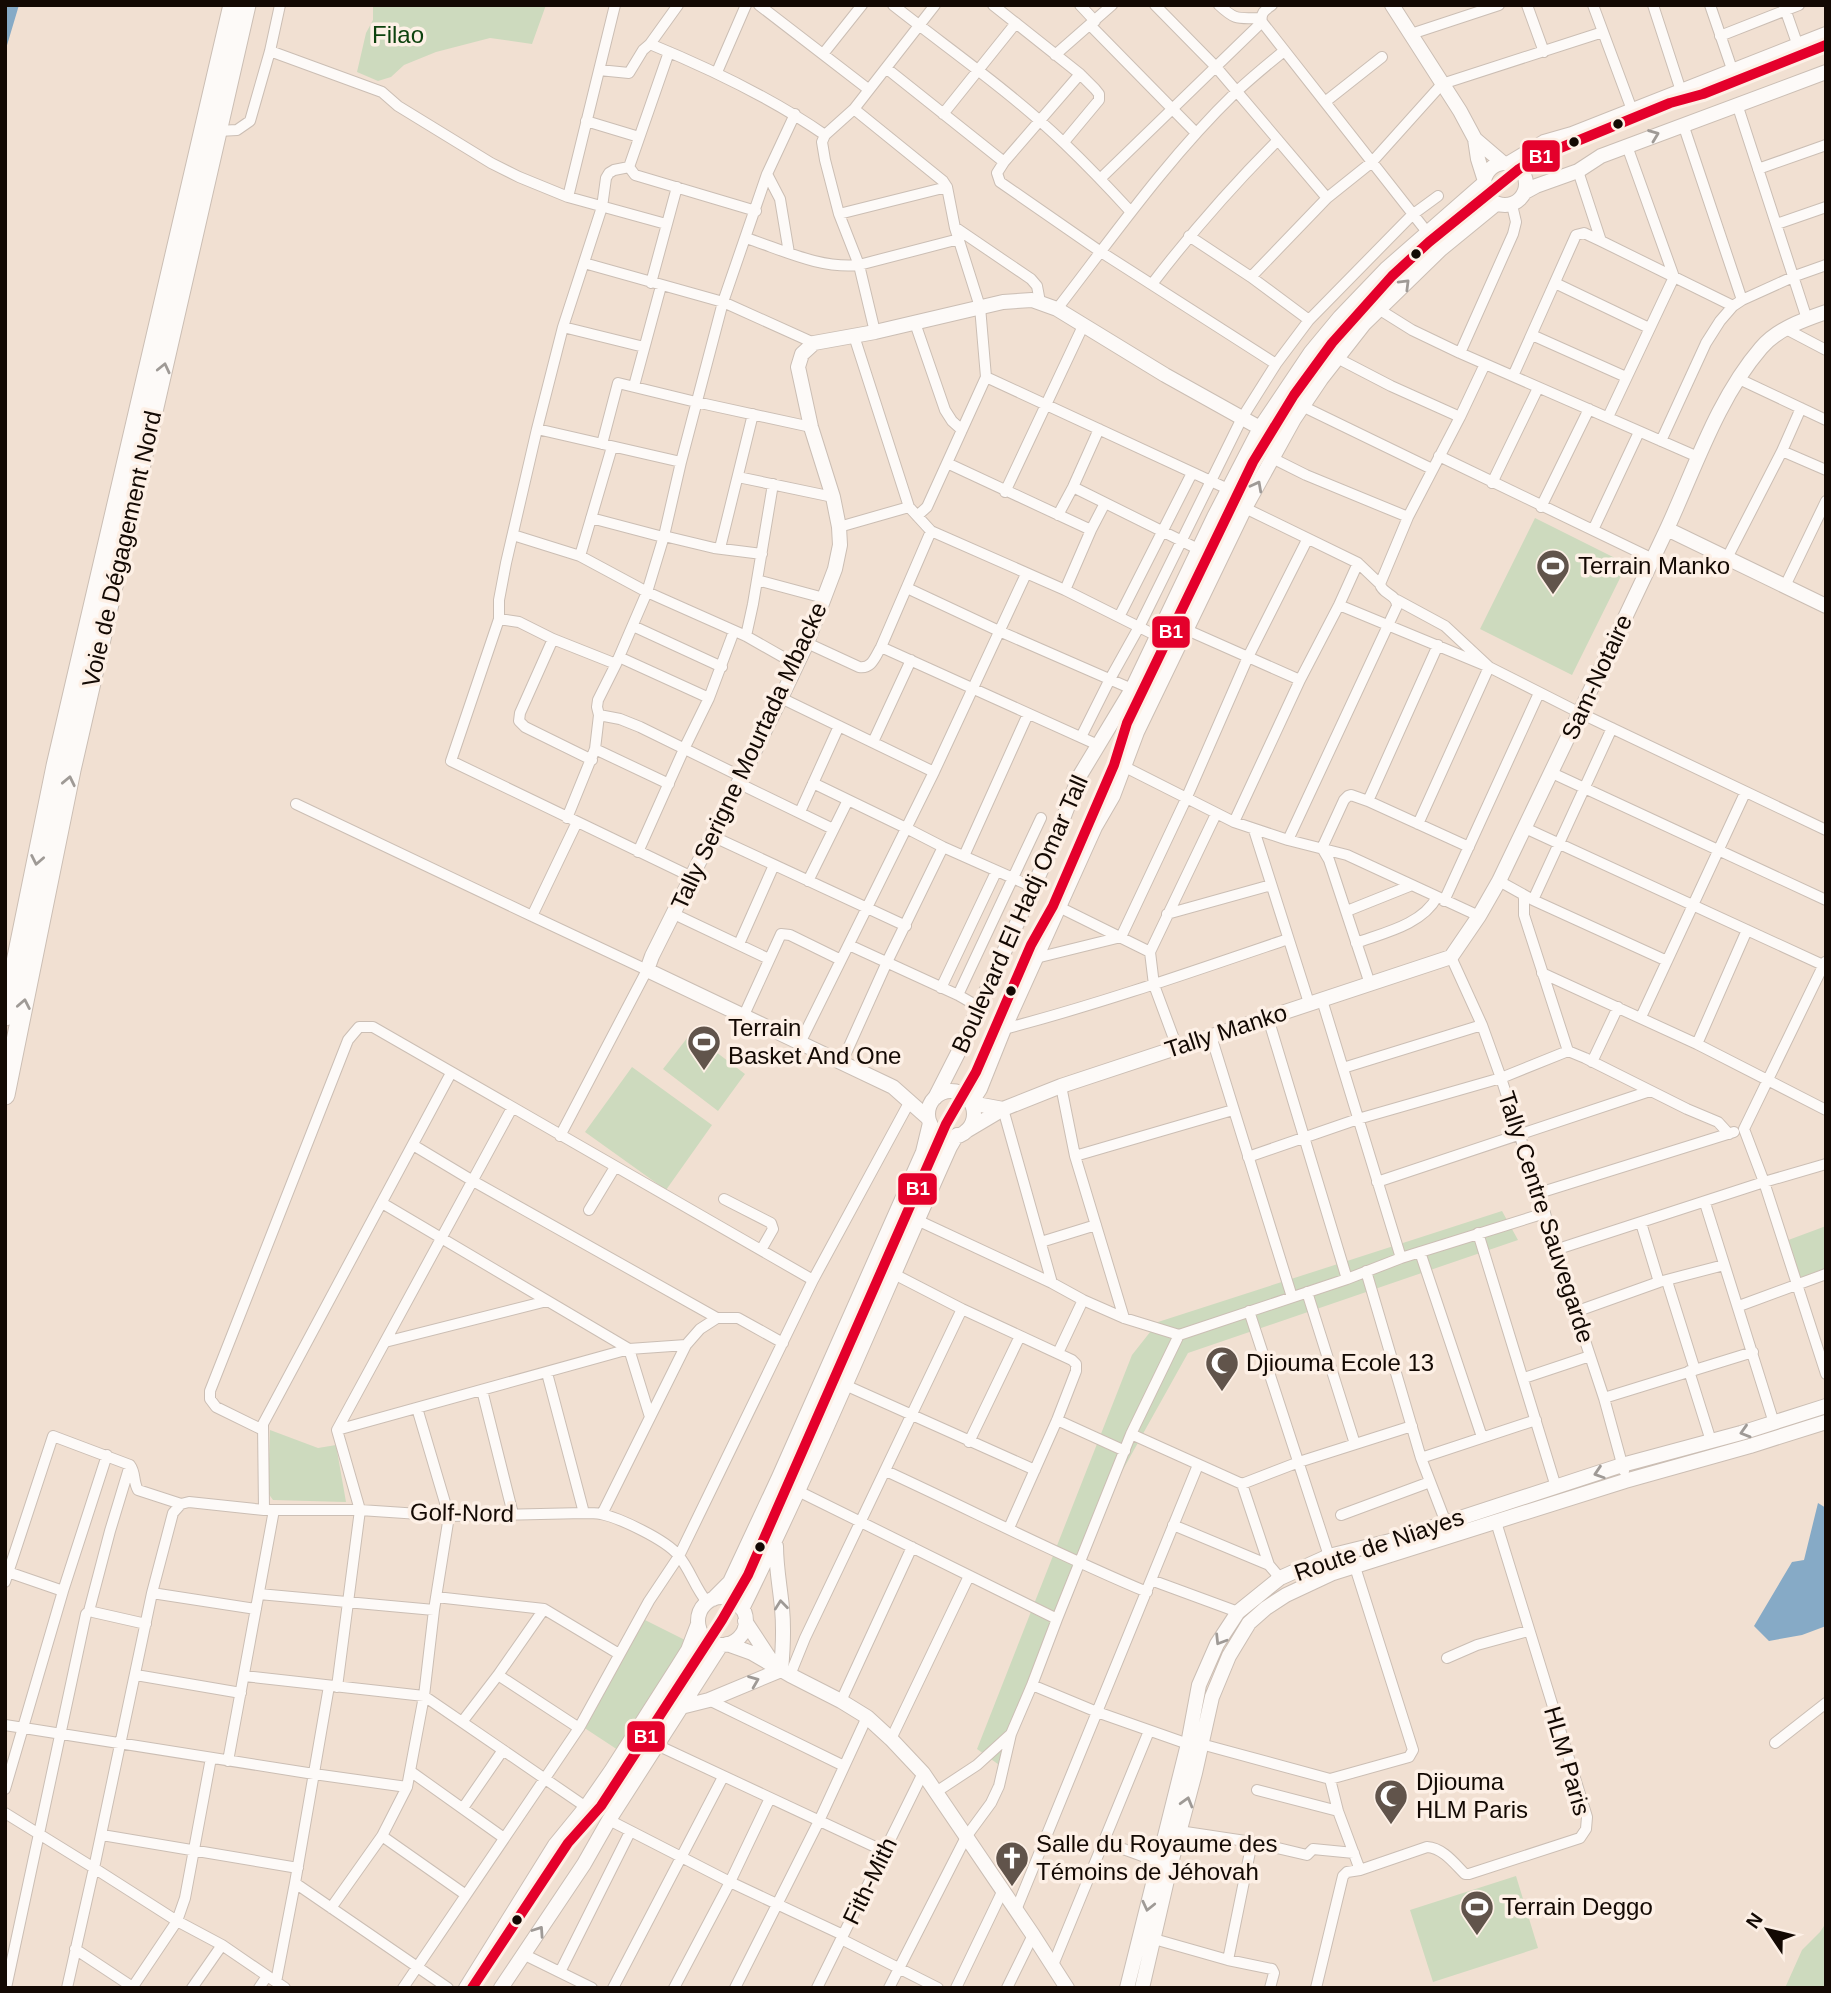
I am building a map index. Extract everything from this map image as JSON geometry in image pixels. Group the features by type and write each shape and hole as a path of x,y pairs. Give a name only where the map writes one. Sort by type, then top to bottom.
{"highway":[{"name":"Voie de Dégagement Nord","path":"5,1016 59,753 233,5"},
{"name":"Voie de Dégagement Nord","path":"5,1094 71,770 246,5"}],"main road":[{"path":"1392,5 1475,139 1506,163 1519,169 1525,177 1525,192"},
{"name":"Boulevard El Hadj Omar Tall","path":"933,1099 962,1045 1060,828 1079,777 1132,688 1228,489 1260,428 1306,359 1340,317 1386,269 1484,181 1491,167 1506,163 1544,142 1572,134 1826,34"},
{"path":"1475,139 1486,195 1496,204 1512,205 1525,192 1578,171 1601,156 1826,72"},
{"name":"Boulevard El Hadj Omar Tall","path":"971,1103 980,1089 1004,1029 1125,767 1136,732 1245,508 1302,406 1364,324 1441,249 1496,204"},
{"path":"814,343 1016,300 1032,300 1057,309 1260,428"},
{"name":"Sam-Notaire","path":"1451,957 1499,881 1653,559 1698,457 1739,379 1763,345 1786,329 1826,312"},
{"name":"Tally Serigne Mourtada Mbacke","path":"647,970 797,665 838,557 839,527 811,427 798,363 802,354 814,343"},
{"path":"1667,529 1826,606"},
{"name":"Tally Manko","path":"962,1133 1003,1109 1061,1086 1451,957"},
{"path":"647,970 893,1087 933,1099"},
{"path":"893,1087 910,1101 941,1135 951,1137 962,1133"},
{"path":"466,1988 555,1845 611,1771 688,1650 700,1612 730,1582 923,1152 933,1099 944,1092 954,1091 964,1095 971,1103 974,1115 970,1127 950,1147 917,1220 743,1615 744,1629 740,1636 724,1644 681,1707 584,1864 501,1988"},
{"path":"971,1103 1003,1109"},
{"name":"Route de Niayes","path":"1142,1988 1179,1831 1195,1744 1199,1685 1217,1644 1238,1612 1280,1578 1328,1556 1390,1541 1622,1465 1826,1406"},
{"name":"Route de Niayes","path":"1127,1988 1158,1862 1212,1697 1229,1656 1249,1623 1266,1608 1286,1595 1333,1573 1625,1481 1826,1422"},
{"path":"775,1541 783,1620 782,1670"},
{"path":"710,1600 729,1598 782,1670"},
{"path":"698,1624 705,1639 752,1653 867,1717 891,1739 923,1773 1067,1988"},
{"path":"681,1707 709,1700 782,1670"}],"street":[{"path":"218,131 237,130 250,121 280,5"},
{"path":"568,197 615,5"},
{"path":"599,70 629,73 678,5"},
{"path":"717,72 746,5"},
{"path":"759,5 868,89"},
{"path":"822,54 862,5"},
{"path":"893,5 1040,121 1131,212"},
{"path":"875,332 859,265 839,214 822,142 825,135 854,110 935,5"},
{"path":"993,5 1080,74 1099,94 1099,100 1063,142"},
{"path":"1080,5 1092,23 1196,133"},
{"path":"1055,55 1112,5"},
{"path":"1155,5 1216,66 1327,198"},
{"path":"1219,5 1236,19 1261,20"},
{"path":"1100,179 1216,66 1261,20 1263,11 1272,5"},
{"path":"1411,34 1465,11 1499,5"},
{"path":"1527,5 1544,52"},
{"path":"1607,5 1594,7 1632,110"},
{"path":"1653,5 1681,91"},
{"path":"1710,5 1732,72"},
{"path":"1720,36 1784,8 1799,5"},
{"path":"1784,8 1798,46"},
{"path":"1261,20 1427,232"},
{"path":"943,114 1016,23"},
{"path":"1251,277 1327,198 1371,162 1442,84 1603,32"},
{"path":"650,44 717,72 795,114 825,135"},
{"path":"270,51 382,92 398,106 491,163 568,197 666,224"},
{"path":"1057,309 1196,133 1237,91 1284,51"},
{"path":"629,167 669,52"},
{"path":"1325,102 1382,57"},
{"path":"886,68 1004,162"},
{"path":"1080,74 1004,162 997,173 1000,182 1101,252 1276,364"},
{"path":"1737,104 1807,319"},
{"path":"854,110 947,187 957,233 981,307 986,377 927,507 917,516"},
{"path":"533,916 572,820 594,754 599,715 598,700 647,592 664,537 723,302 767,174 795,114"},
{"path":"586,121 639,137"},
{"path":"1683,124 1737,303"},
{"path":"1152,284 1243,174 1278,140"},
{"path":"1758,169 1826,145"},
{"path":"1608,417 1674,277 1627,146"},
{"path":"629,167 635,175 756,211"},
{"path":"629,167 609,173 606,178 602,207 563,327 537,429 501,587 499,619 452,761 692,877"},
{"path":"1578,171 1601,241"},
{"path":"767,174 780,199 789,253"},
{"path":"634,386 645,347 666,224 677,187"},
{"path":"839,214 947,187"},
{"path":"1081,737 1139,627 1242,418 1276,364 1309,320 1412,215 1438,196"},
{"path":"1460,353 1513,234 1516,222 1512,205"},
{"path":"1777,224 1826,207"},
{"path":"746,239 842,267 859,265 957,233 1031,279 1037,286 1040,302"},
{"path":"1513,376 1576,235 1584,233 1674,277 1737,303"},
{"path":"1189,236 1309,320"},
{"path":"584,263 723,302 814,343"},
{"path":"1661,441 1706,343 1720,321 1737,303 1826,265"},
{"path":"1555,283 1649,328"},
{"path":"1380,310 1412,330 1460,353 1698,457"},
{"path":"915,323 945,410 949,419 962,430"},
{"path":"1005,492 1083,326"},
{"path":"563,327 645,347"},
{"path":"1786,329 1826,350"},
{"path":"1532,335 1626,377"},
{"path":"854,336 909,507 931,531 1065,590 1157,636"},
{"path":"1337,358 1460,417"},
{"path":"1380,584 1408,517 1485,364"},
{"path":"986,377 1228,489"},
{"path":"1739,379 1826,420"},
{"path":"580,556 607,446 617,384 811,427"},
{"path":"1492,483 1538,388"},
{"path":"1302,406 1432,469"},
{"path":"1727,558 1801,408"},
{"path":"1541,507 1589,409"},
{"path":"720,548 753,415"},
{"path":"537,429 681,462"},
{"path":"1058,515 1099,429"},
{"path":"1593,530 1639,432"},
{"path":"1782,451 1826,470"},
{"path":"1439,456 1653,559"},
{"path":"1272,458 1408,517"},
{"path":"947,463 1091,530"},
{"path":"1119,617 1192,472"},
{"path":"738,477 832,497"},
{"path":"746,636 754,604 773,484"},
{"path":"1073,487 1198,549"},
{"path":"1785,586 1826,500"},
{"path":"1065,590 1105,503"},
{"path":"839,527 909,507"},
{"path":"1245,508 1358,563 1396,600 1445,626 1489,667"},
{"path":"591,519 664,537 762,554"},
{"path":"807,643 859,667 865,668 872,664 931,531"},
{"path":"513,535 580,556 647,592 746,636 797,665"},
{"path":"1121,937 1186,799 1248,657 1307,540"},
{"path":"1234,822 1358,563"},
{"path":"800,1043 934,772 1026,574"},
{"path":"757,580 824,598"},
{"path":"906,587 999,631 1132,688"},
{"path":"1288,840 1397,606 1396,600"},
{"path":"1339,605 1489,667 1612,729 1826,830"},
{"path":"499,619 519,622 553,639 618,660 709,698"},
{"path":"633,626 722,667"},
{"path":"1187,630 1300,680"},
{"path":"638,852 709,698 734,631"},
{"path":"553,639 520,713 519,721 525,727 669,784"},
{"path":"1368,801 1438,645"},
{"path":"881,647 1098,745"},
{"path":"873,742 911,660"},
{"path":"1418,824 1489,667"},
{"path":"1356,943 1403,926 1441,899 1469,848 1539,693"},
{"path":"781,698 934,772"},
{"path":"964,856 1028,714"},
{"path":"599,715 640,727 833,829"},
{"path":"800,813 839,726"},
{"path":"1568,1051 1524,915 1528,898 1560,844 1612,729"},
{"path":"1125,767 1234,822 1288,840 1348,855 1479,916"},
{"path":"1552,773 1826,900"},
{"path":"813,783 943,847 1033,887"},
{"path":"1641,1017 1745,793"},
{"path":"1322,848 1346,797 1352,795 1469,848"},
{"path":"808,881 848,800"},
{"path":"296,804 647,970 560,1136"},
{"path":"1177,1047 1154,985 1150,952 1216,814"},
{"path":"958,995 1041,818"},
{"path":"1525,828 1824,962 1744,1129 1539,1193"},
{"path":"1254,830 1288,939 1343,1068 1401,1258"},
{"path":"712,836 906,926"},
{"path":"842,1062 943,847"},
{"path":"1322,848 1329,860 1370,984"},
{"path":"739,944 774,865"},
{"path":"941,988 996,872"},
{"path":"1499,881 1528,898 1667,961"},
{"path":"1167,914 1270,885"},
{"path":"1347,911 1412,885"},
{"path":"1059,907 1150,952"},
{"path":"674,914 769,959"},
{"path":"1697,1044 1748,930"},
{"path":"744,1015 779,937 786,933 841,960"},
{"path":"1036,958 1121,937"},
{"path":"1004,1029 1154,985 1288,939"},
{"path":"849,945 979,1007"},
{"name":"Tally Centre Sauvegarde","path":"1451,957 1482,1025 1520,1135 1604,1398 1625,1481"},
{"path":"1542,973 1697,1044 1826,1110"},
{"path":"1592,1062 1618,1007"},
{"path":"1268,1018 1347,1279"},
{"path":"1343,1068 1482,1025"},
{"path":"263,1430 216,1407 210,1399 210,1391 348,1040 359,1027 373,1027 813,1280"},
{"path":"1211,1036 1292,1297"},
{"path":"1248,1157 1358,1119 1501,1078 1568,1051 1717,1122 1729,1134"},
{"path":"228,1761 259,1594 269,1510 263,1424 451,1073"},
{"path":"1061,1086 1075,1156 1124,1318"},
{"path":"1377,1182 1650,1091"},
{"path":"403,1988 579,1728 649,1601 679,1556 813,1280 910,1101"},
{"path":"276,1982 348,1602 360,1510 337,1430 512,1108"},
{"path":"1003,1109 1052,1283"},
{"path":"1075,1156 1233,1110"},
{"path":"1744,1129 1764,1182 1826,1374"},
{"path":"413,1145 717,1318 738,1318 783,1343"},
{"path":"1555,1250 1826,1164"},
{"path":"589,1210 615,1167"},
{"path":"724,1199 771,1223 773,1229 761,1251"},
{"path":"382,1203 629,1349 650,1417"},
{"path":"1705,1203 1774,1423"},
{"path":"917,1220 1124,1318 1179,1335 1347,1279 1401,1258 1545,1213"},
{"path":"1642,1223 1692,1371 1711,1441"},
{"path":"1041,1242 1096,1225"},
{"path":"1478,1233 1556,1487"},
{"path":"1420,1252 1482,1437"},
{"path":"1576,1312 1663,1281 1724,1265"},
{"path":"1366,1271 1422,1458 1446,1523"},
{"path":"894,1274 1072,1360 1077,1367 1057,1420 1009,1528"},
{"path":"1739,1306 1826,1274"},
{"path":"1307,1292 1355,1444"},
{"path":"1058,1353 1083,1300"},
{"path":"384,1342 547,1301"},
{"path":"782,1670 805,1638 962,1309"},
{"path":"1249,1311 1328,1556"},
{"path":"602,1514 686,1345 700,1329 717,1318"},
{"path":"889,1988 966,1837 999,1786 1011,1734 1079,1563 1131,1434 1179,1335"},
{"path":"969,1442 1020,1336"},
{"path":"337,1430 629,1349 686,1345"},
{"path":"1604,1398 1753,1352"},
{"path":"1524,1378 1590,1356"},
{"path":"547,1373 584,1513"},
{"path":"845,1385 1035,1470"},
{"path":"482,1390 513,1514"},
{"path":"331,1908 382,1836 407,1787 424,1696 449,1516 417,1408"},
{"path":"1057,1420 1125,1451"},
{"path":"1422,1458 1536,1420"},
{"path":"1131,1434 1242,1484 1299,1462 1412,1426"},
{"path":"11,1988 6,1987 86,1614 130,1465 52,1436 6,1575 63,1591"},
{"path":"5,1789 63,1591 107,1455"},
{"name":"Golf-Nord","path":"130,1465 134,1470 135,1486 138,1490 181,1504 189,1502 269,1510 360,1510 449,1516 602,1514 645,1532 668,1546 679,1556 699,1592 710,1600"},
{"path":"1016,1910 1198,1465"},
{"path":"886,1471 1079,1563 1147,1592"},
{"path":"1341,1515 1430,1482"},
{"path":"1242,1484 1269,1565 1280,1578"},
{"path":"798,1491 1057,1619"},
{"path":"67,1988 152,1593 173,1513 181,1504"},
{"name":"HLM Paris","path":"1360,1870 1427,1847 1435,1847 1465,1874 1469,1874 1580,1838 1586,1829 1587,1817 1496,1522"},
{"path":"1173,1525 1269,1565"},
{"path":"841,1701 912,1547"},
{"path":"1032,1685 1149,1731 1330,1779 1409,1757 1413,1750 1355,1567"},
{"path":"891,1739 969,1576"},
{"path":"1151,1580 1238,1612"},
{"path":"152,1593 256,1609"},
{"path":"259,1594 434,1610"},
{"path":"436,1597 544,1609 619,1654"},
{"path":"462,1722 544,1609"},
{"path":"89,1611 146,1624"},
{"path":"1447,1658 1476,1645 1528,1631"},
{"path":"136,1675 241,1693"},
{"path":"498,1675 579,1728"},
{"path":"244,1676 424,1696 586,1807"},
{"path":"709,1700 844,1766"},
{"path":"1775,1744 1826,1703"},
{"path":"735,1988 819,1821 867,1717"},
{"path":"5,1725 120,1745 407,1787"},
{"path":"1053,1965 1149,1731"},
{"path":"936,1792 977,1765 1011,1734"},
{"path":"657,1745 884,1851"},
{"path":"463,1808 503,1750"},
{"path":"75,1949 133,1987 177,1921 185,1898 211,1758"},
{"path":"410,1771 504,1838"},
{"name":"Fith-Mith","path":"817,1988 923,1773"},
{"path":"613,1988 723,1777"},
{"path":"1316,1988 1343,1876 1348,1872 1360,1870 1338,1811 1330,1779"},
{"path":"1257,1790 1338,1811"},
{"path":"674,1988 730,1882 770,1798"},
{"path":"5,1813 177,1921 222,1945 276,1982"},
{"path":"609,1820 939,1988"},
{"path":"1179,1831 1252,1842 1307,1855 1313,1849 1354,1853"},
{"path":"560,1972 630,1832"},
{"path":"102,1835 298,1868"},
{"path":"382,1836 466,1895"},
{"path":"1104,1842 1158,1862"},
{"path":"1228,1960 1252,1842"},
{"path":"295,1883 448,1988"},
{"path":"956,1988 1003,1890"},
{"path":"1007,1988 1033,1935"},
{"path":"1154,1940 1272,1969 1274,1973 1270,1988"},
{"path":"192,1988 222,1945"},
{"path":"523,1954 592,1988"},
{"path":"259,1988 276,1982"}],"green space":[{"name":"Filao","path":"373,5 546,5 532,44 490,38 436,52 404,65 391,77 378,81 357,72 366,33 373,20"},
{"name":"Terrain Manko","path":"1535,518 1627,564 1572,675 1480,629"},
{"name":"Terrain Basket And One","path":"691,1033 745,1074 718,1111 663,1069"},
{"path":"632,1067 712,1125 666,1190 585,1132"},
{"path":"1502,1211 1518,1240 1188,1353 1101,1509 1002,1767 977,1749 1132,1355 1158,1322"},
{"path":"1826,1226 1826,1273 1798,1284 1783,1242"},
{"path":"270,1430 318,1448 336,1445 346,1502 273,1500 268,1493"},
{"path":"643,1619 689,1642 618,1750 583,1727"},
{"name":"Terrain Deggo","path":"1516,1876 1538,1948 1433,1982 1410,1910"},
{"path":"1826,1923 1826,1988 1785,1988 1802,1950"}],"water":[{"path":"5,5 19,5 5,52"},
{"path":"1818,1503 1826,1508 1826,1626 1802,1635 1769,1641 1754,1626 1792,1562 1804,1560"}],"transit line":[{"name":"B1","path":"472,1988 568,1843 601,1806 722,1620 748,1575 946,1124 976,1072 1031,945 1053,906 1114,765 1127,723 1253,462 1294,395 1332,343 1392,276 1429,242 1519,169 1538,157 1670,103 1703,94 1826,45"}],"place":[{"name":"Terrain Manko","path":"1553,596"},
{"name":"Terrain Basket And One","path":"704,1072"},
{"name":"Djiouma Ecole 13","path":"1222,1393"},
{"name":"Djiouma HLM Paris","path":"1391,1826"},
{"name":"Salle du Royaume des Témoins de Jéhovah","path":"1012,1888"},
{"name":"Terrain Deggo","path":"1477,1937"}]}
